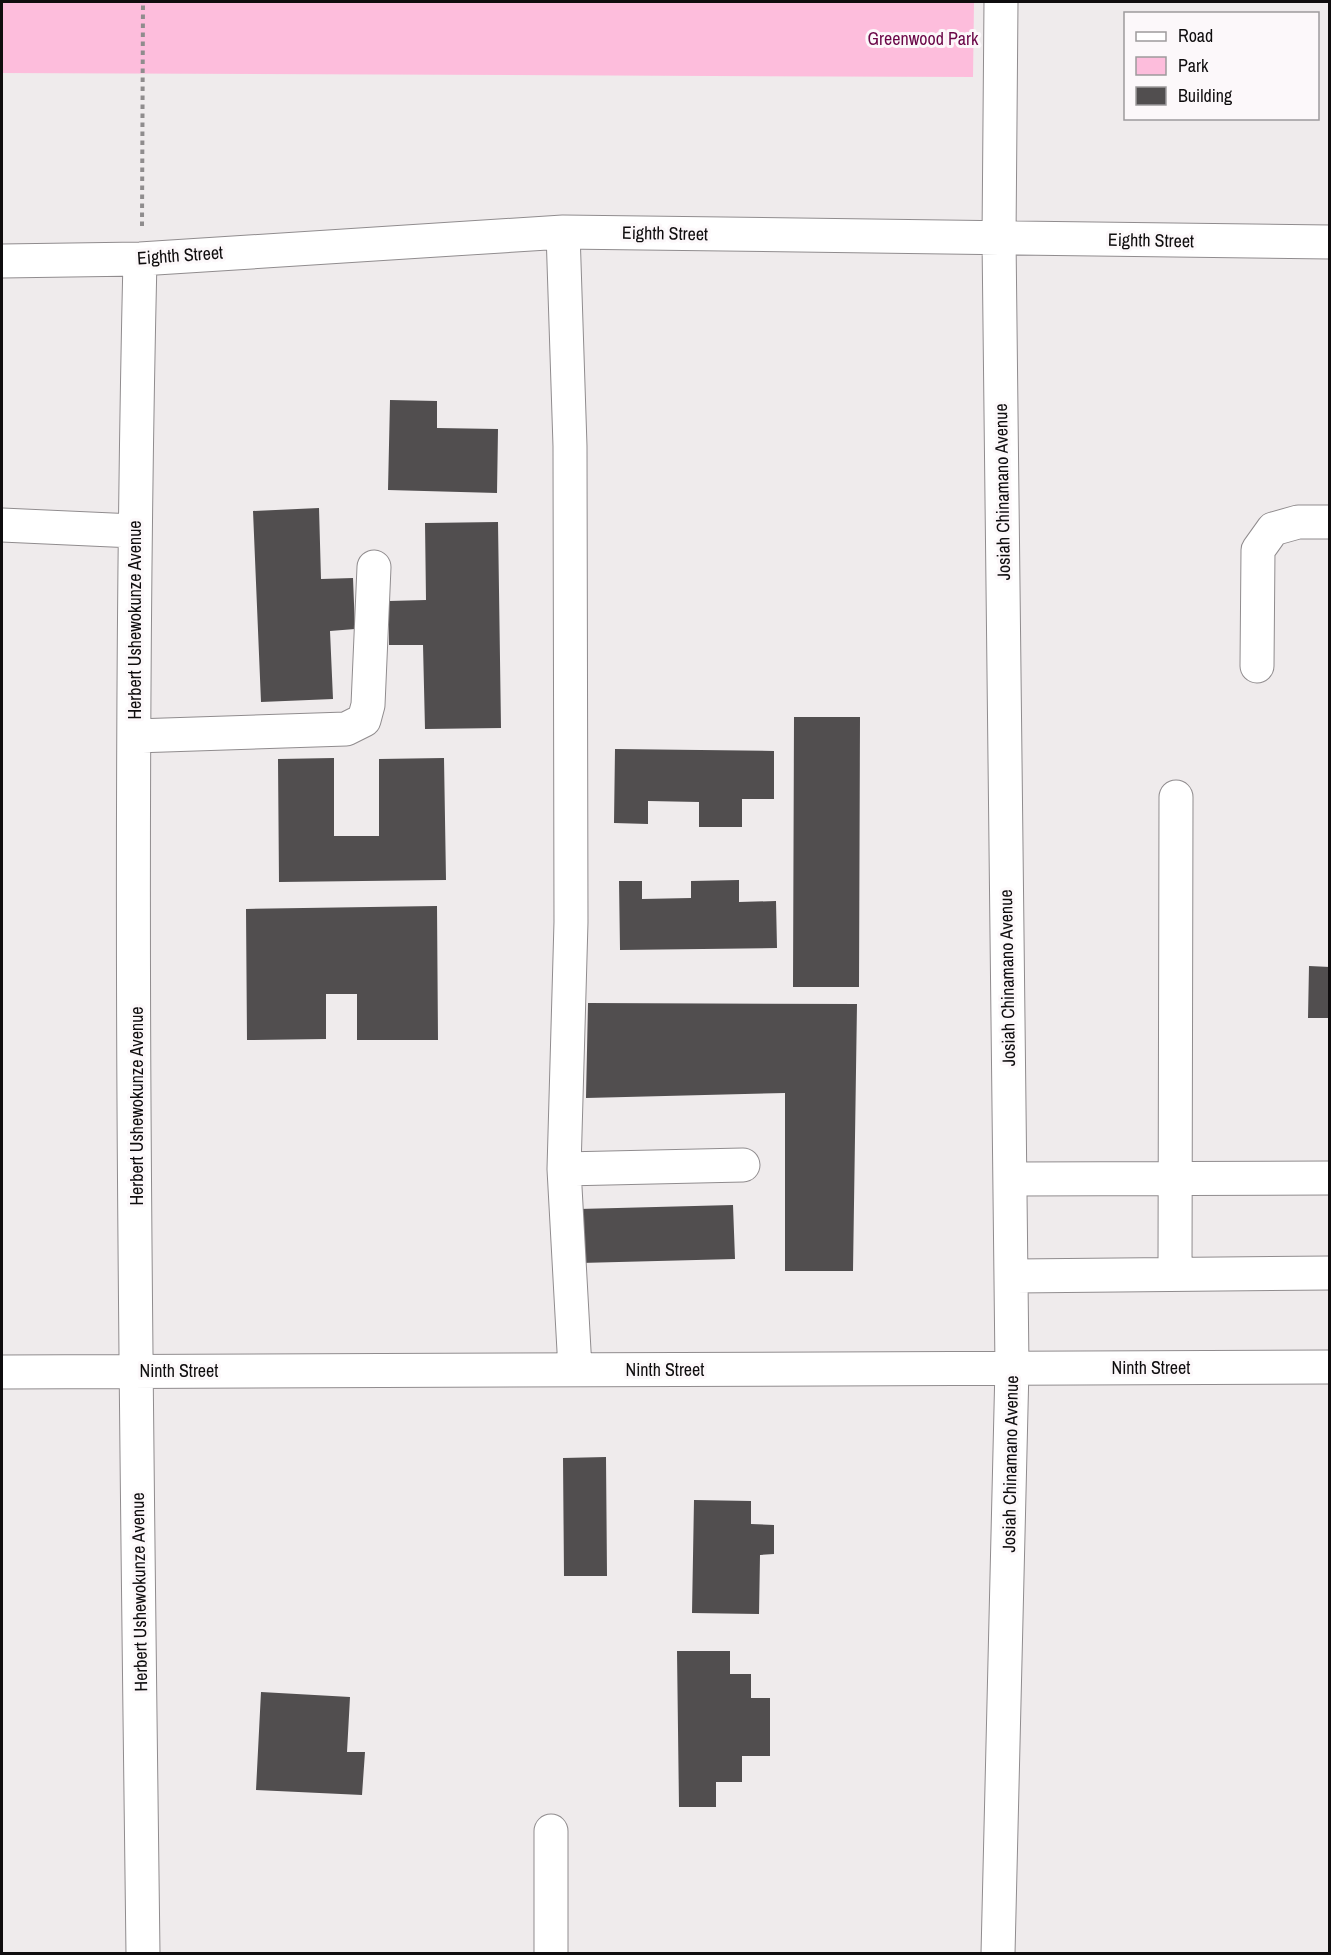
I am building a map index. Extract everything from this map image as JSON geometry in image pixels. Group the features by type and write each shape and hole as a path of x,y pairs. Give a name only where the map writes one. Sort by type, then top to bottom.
{"street":[{"name":"Josiah Chinamano Avenue","path":"998,1953 1012,1367 999,238 1001,2"},
{"name":"Eighth Street","path":"2,261 140,259 563,232 1329,242"},
{"path":"563,232 570,446 571,898 564,1169 574,1369"},
{"name":"Herbert Ushewokunze Avenue","path":"140,259 134,531 136,1370 143,1953"},
{"path":"1257,666 1258,550 1273,529 1298,522 1329,522"},
{"path":"2,525 134,531"},
{"path":"135,736 346,729 364,720 368,705 374,567"},
{"path":"1175,1274 1173,1178 1176,797"},
{"path":"564,1169 743,1165"},
{"path":"1010,1179 1329,1178"},
{"path":"1011,1276 1329,1273"},
{"name":"Ninth Street","path":"2,1372 1329,1367"},
{"path":"551,1831 551,1953"}],"path":[{"path":"140,259 144,191 143,2"}],"green space":[{"name":"Greenwood Park","path":"2,2 974,2 973,77 2,73"}],"building":[{"path":"390,400 437,401 437,428 498,429 497,493 388,490"},
{"path":"319,508 321,579 353,578 355,629 330,631 333,699 261,702 253,511"},
{"path":"498,522 501,728 425,729 423,645 389,645 389,601 426,600 425,523"},
{"path":"794,717 860,717 859,987 793,987"},
{"path":"615,749 774,751 774,799 742,799 742,827 699,827 699,802 648,801 648,824 614,823"},
{"path":"334,758 334,836 379,836 379,759 444,758 446,880 279,882 278,759"},
{"path":"739,880 739,902 776,901 777,948 620,950 619,881 642,881 642,899 691,898 691,881"},
{"path":"437,906 438,1040 357,1040 357,994 326,994 326,1039 247,1040 246,909"},
{"path":"1309,966 1330,967 1330,1018 1308,1018"},
{"path":"588,1003 857,1004 853,1271 785,1271 785,1093 586,1098"},
{"path":"733,1205 735,1259 580,1263 579,1209"},
{"path":"606,1457 607,1576 564,1576 563,1458"},
{"path":"694,1500 751,1501 751,1524 774,1525 774,1554 760,1555 759,1614 692,1613"},
{"path":"677,1651 730,1651 730,1674 751,1674 751,1698 770,1698 770,1756 742,1756 742,1782 716,1782 716,1807 679,1807"},
{"path":"261,1692 350,1697 347,1752 365,1752 362,1795 256,1790"}]}
